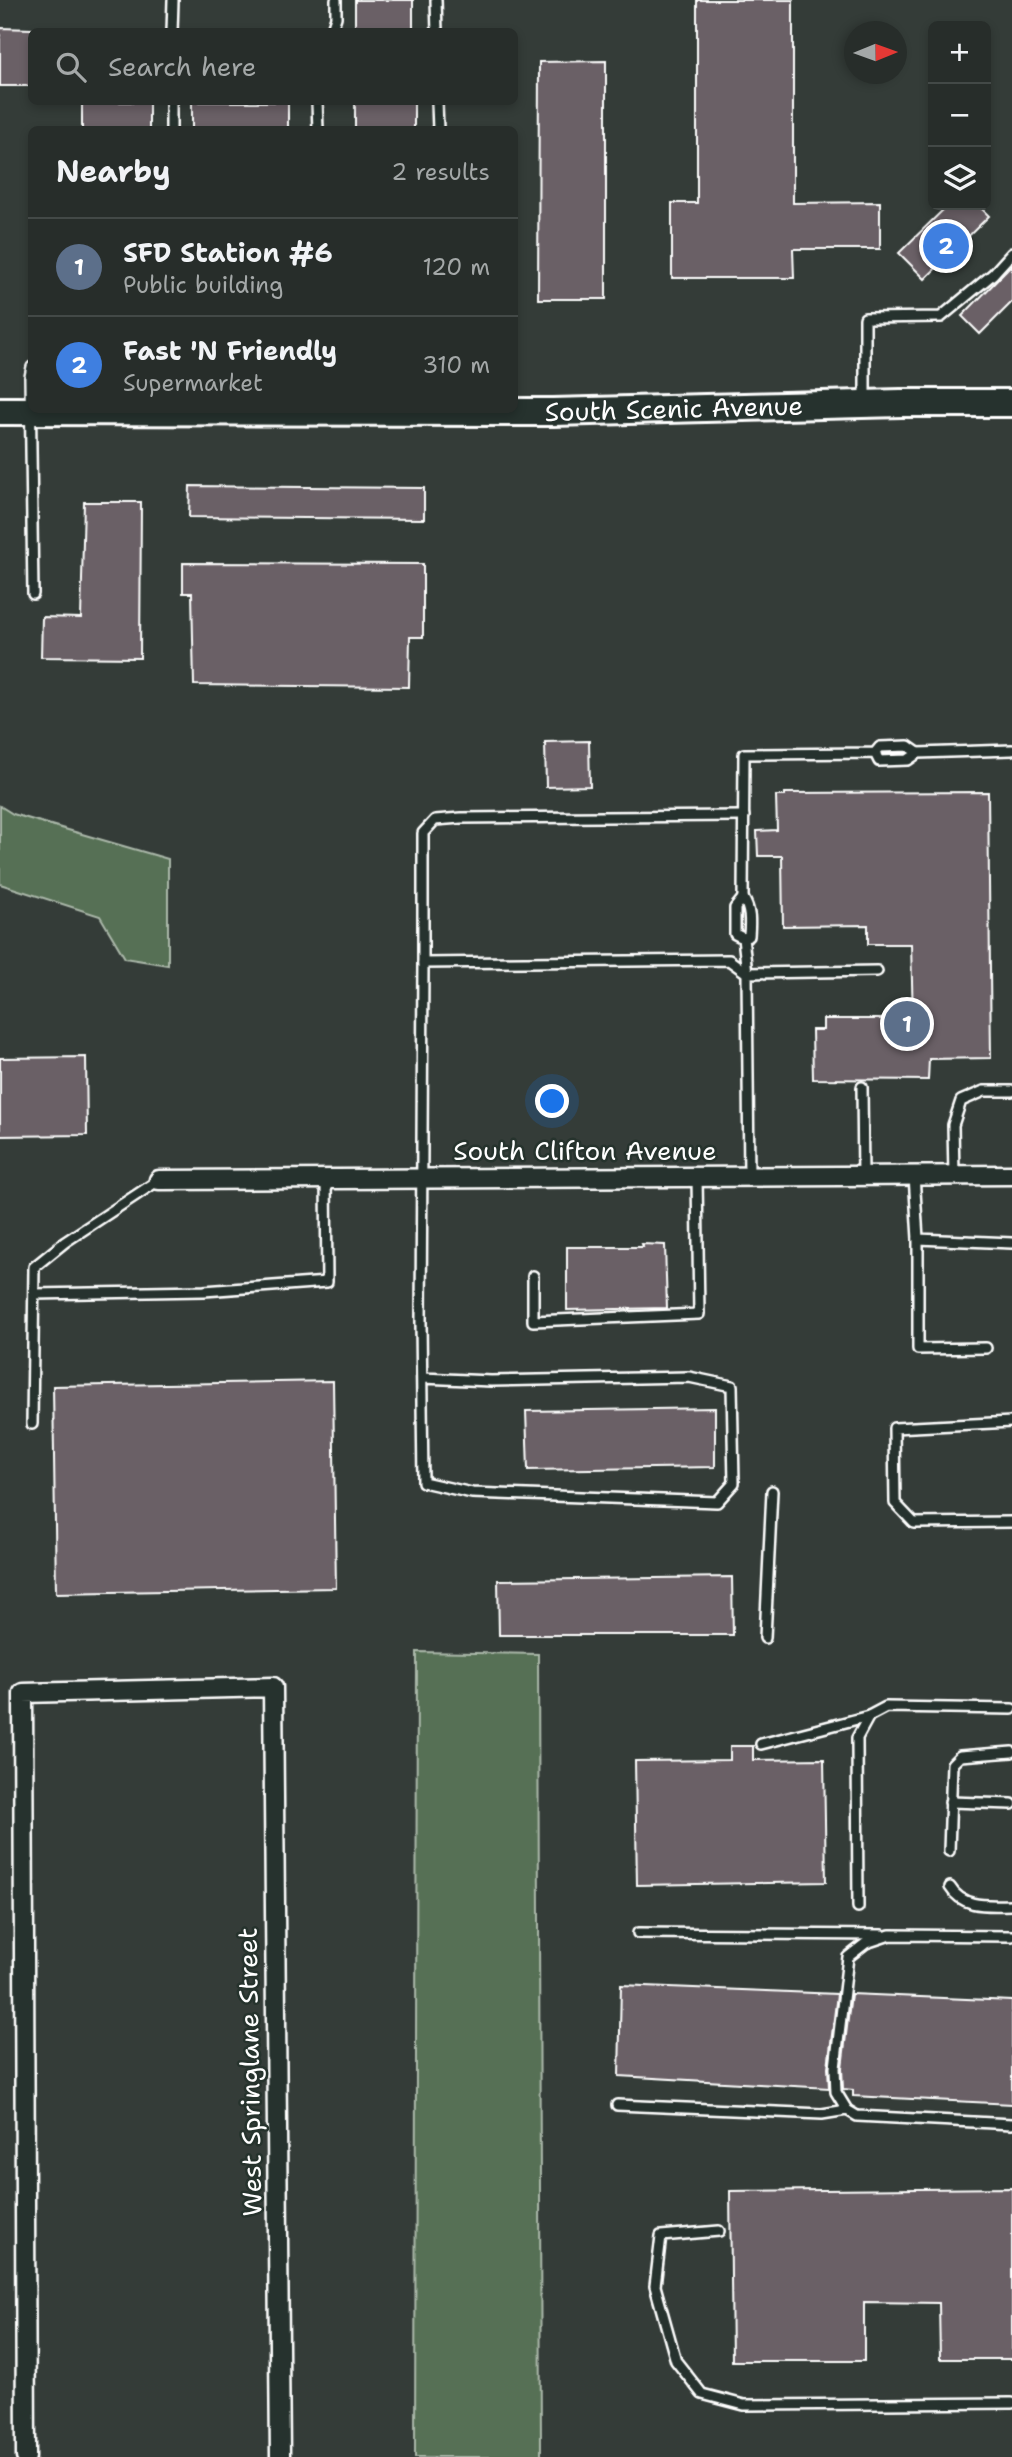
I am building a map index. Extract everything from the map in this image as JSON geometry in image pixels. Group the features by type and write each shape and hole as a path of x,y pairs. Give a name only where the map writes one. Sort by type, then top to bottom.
{"main road":[{"name":"South Scenic Avenue","path":"518,412 1012,403"},
{"name":"South Scenic Avenue","path":"0,411 28,411"}],"street":[{"name":"South Clifton Avenue","path":"159,1180 1012,1175"},
{"name":"West Springlane Street","path":"26,2457 23,1693 273,1687 280,2457"}],"lane":[{"path":"172,28 173,0"},
{"path":"332,28 336,17 336,0"},
{"path":"436,0 437,28"},
{"path":"170,126 171,105"},
{"path":"317,105 318,126"},
{"path":"438,105 438,126"},
{"path":"865,404 866,318 941,317 993,274 1012,253"},
{"path":"31,413 33,594"},
{"path":"743,898 735,908 735,934 743,938 750,936 749,907 743,898 744,754 875,753 879,761 908,760 918,753 1012,750"},
{"path":"422,1378 491,1381 689,1377 732,1386 734,1483 716,1502 472,1493 422,1482 422,1378 422,1178 423,834 435,820 744,816"},
{"path":"743,938 747,973 749,1176"},
{"path":"423,964 729,960 747,973 877,971"},
{"path":"862,1087 863,1176"},
{"path":"954,1175 953,1125 961,1101 984,1091 1012,1091"},
{"path":"914,1175 918,1239 918,1349 986,1348"},
{"path":"533,1276 533,1321 698,1314 698,1177"},
{"path":"34,1294 204,1291 327,1282 326,1179"},
{"path":"32,1424 34,1267 65,1242 159,1180"},
{"path":"918,1239 1012,1243"},
{"path":"1012,1422 894,1428 895,1503 914,1523 1012,1522"},
{"path":"765,1638 772,1491"},
{"path":"761,1744 869,1716 886,1707 1012,1709"},
{"path":"858,1907 857,1738 869,1716"},
{"path":"949,1851 952,1764 960,1756 1012,1752"},
{"path":"950,1802 1012,1804"},
{"path":"950,1887 956,1897 969,1903 1012,1905"},
{"path":"638,1933 1012,1936"},
{"path":"890,1935 866,1943 848,1957 835,2068 836,2092 847,2110 857,2116 1012,2124"},
{"path":"617,2105 822,2114 847,2110"},
{"path":"719,2231 661,2236 655,2286 676,2361 702,2394 744,2405 1012,2403"}],"green space":[{"path":"0,806 13,814 168,859 168,965 125,958 100,916 0,884"},
{"path":"417,1652 538,1654 541,2457 415,2457"}],"building":[{"path":"355,0 413,0 413,28 355,28"},
{"path":"697,0 793,0 793,203 880,202 880,249 793,249 794,278 672,278 672,203 697,203"},
{"path":"0,28 28,29 28,86 0,86"},
{"path":"606,61 606,299 538,299 539,62"},
{"path":"82,105 149,105 149,126 82,126"},
{"path":"192,105 288,105 288,126 192,126"},
{"path":"355,105 414,105 414,126 355,126"},
{"path":"943,210 983,210 989,216 925,279 899,253"},
{"path":"1012,265 1012,302 980,334 962,316"},
{"path":"190,486 424,488 424,519 189,517"},
{"path":"84,502 141,502 140,658 41,657 42,617 81,618"},
{"path":"183,563 423,564 423,637 410,637 409,687 194,685 192,593 183,593"},
{"path":"589,741 590,786 546,787 545,742"},
{"path":"988,792 991,1058 929,1059 928,1080 813,1079 812,1030 823,1030 823,1019 913,1019 911,944 868,944 868,925 783,926 782,856 758,856 757,831 777,830 776,796 785,796 785,793"},
{"path":"86,1057 87,1135 0,1136 0,1058"},
{"path":"642,1244 665,1245 667,1308 567,1310 567,1247 643,1247"},
{"path":"333,1381 336,1588 56,1593 53,1386"},
{"path":"715,1408 715,1467 528,1470 526,1411"},
{"path":"732,1577 733,1635 499,1635 498,1580"},
{"path":"730,1746 753,1746 753,1760 824,1759 826,1882 637,1885 635,1761 730,1760"},
{"path":"621,1985 837,1994 828,2067 829,2088 619,2076"},
{"path":"851,1994 1012,2001 1012,2104 853,2096 853,2090 843,2089 842,2068"},
{"path":"1012,2188 1012,2359 940,2359 939,2303 864,2302 864,2361 732,2361 730,2191"}],"place":[{"name":"Fast 'N Friendly","path":"946,246"},
{"name":"SFD Station #6","path":"907,1024"}]}
